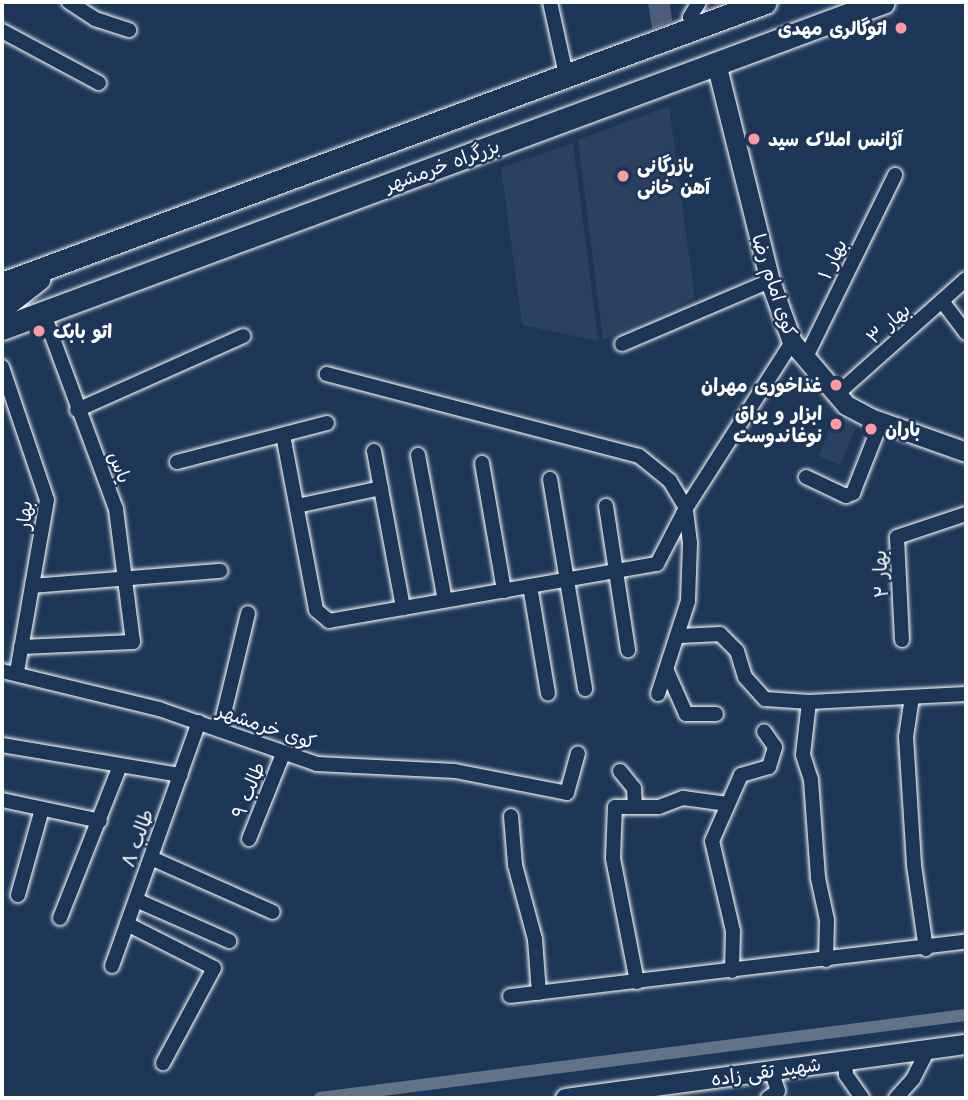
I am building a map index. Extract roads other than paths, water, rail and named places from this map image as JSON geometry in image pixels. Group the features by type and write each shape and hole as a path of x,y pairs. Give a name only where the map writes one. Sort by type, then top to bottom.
{"highway":[{"path":"2,284 765,2"},
{"name":"بزرگراه خرمشهر","path":"2,328 883,2"},
{"path":"2,306 57,264"}],"main road":[{"name":"کوی امام رضا","path":"716,64 770,281 792,342 836,395 881,422 966,452"},
{"name":"شهید تقی زاده","path":"572,1098 966,1044"}],"street":[{"path":"69,2 94,19 129,30"},
{"path":"550,2 566,75"},
{"path":"692,29 690,17 699,2"},
{"path":"2,31 99,83"},
{"name":"بهار ۱","path":"805,359 895,175"},
{"name":"بهار ۳","path":"836,395 966,279"},
{"path":"622,344 770,281"},
{"path":"942,301 966,333"},
{"name":"یاس","path":"21,647 133,642 116,509 77,410 43,312"},
{"path":"77,410 243,336"},
{"path":"283,435 316,610 329,621 657,564 686,508 792,342"},
{"name":"بهار","path":"2,367 47,500 17,672"},
{"path":"327,374 639,456 670,481 686,508 690,562 680,636 658,694"},
{"path":"806,477 846,496 853,493 881,422"},
{"path":"177,462 327,423"},
{"path":"374,451 403,608"},
{"path":"418,455 445,600"},
{"path":"482,463 504,591"},
{"path":"550,480 585,689"},
{"path":"297,506 381,488"},
{"path":"606,506 628,650"},
{"name":"بهار ۲","path":"902,640 897,537 966,514"},
{"path":"32,586 220,571"},
{"path":"530,586 548,693"},
{"path":"220,730 248,614"},
{"path":"680,636 720,634 737,651 755,691 765,699 809,702 966,694"},
{"name":"کوی خرمشهر","path":"2,671 17,672 199,722 317,764 455,771 567,793 578,752"},
{"path":"667,671 686,714 716,714"},
{"path":"912,697 907,750 914,865 926,949"},
{"path":"809,702 803,755 811,780 818,878 827,920 825,960"},
{"name":"طالب ۸","path":"112,966 199,722"},
{"path":"732,971 733,931 712,841 741,775 769,767 775,747 764,731"},
{"path":"2,745 180,775"},
{"name":"طالب ۹","path":"249,839 283,754"},
{"path":"60,918 120,765"},
{"path":"620,771 634,788 635,807"},
{"path":"637,982 613,858 615,807 659,807 683,799 728,804"},
{"path":"2,800 100,821"},
{"path":"18,895 42,809"},
{"path":"510,816 515,865 535,939 539,993"},
{"path":"150,858 273,912"},
{"path":"136,900 229,941"},
{"path":"127,924 214,968 163,1063"},
{"path":"510,996 926,949 966,942"},
{"path":"896,1098 913,1080 928,1049"},
{"path":"845,1060 846,1075 862,1098"},
{"path":"768,1098 778,1091 771,1070"}],"waterway":[{"path":"320,1098 966,1015"}],"place":[{"name":"اتوگالرى مهدى","path":"901,28"},
{"name":"آژانس املاک سید","path":"754,139"},
{"name":"بازرگانی آهن خانی","path":"623,176"},
{"name":"اتو بابک","path":"39,331"},
{"name":"غذاخوری مهران","path":"836,385"},
{"name":"ابزار و یراق نوغاندوست","path":"836,424"},
{"name":"باران","path":"871,429"}]}
